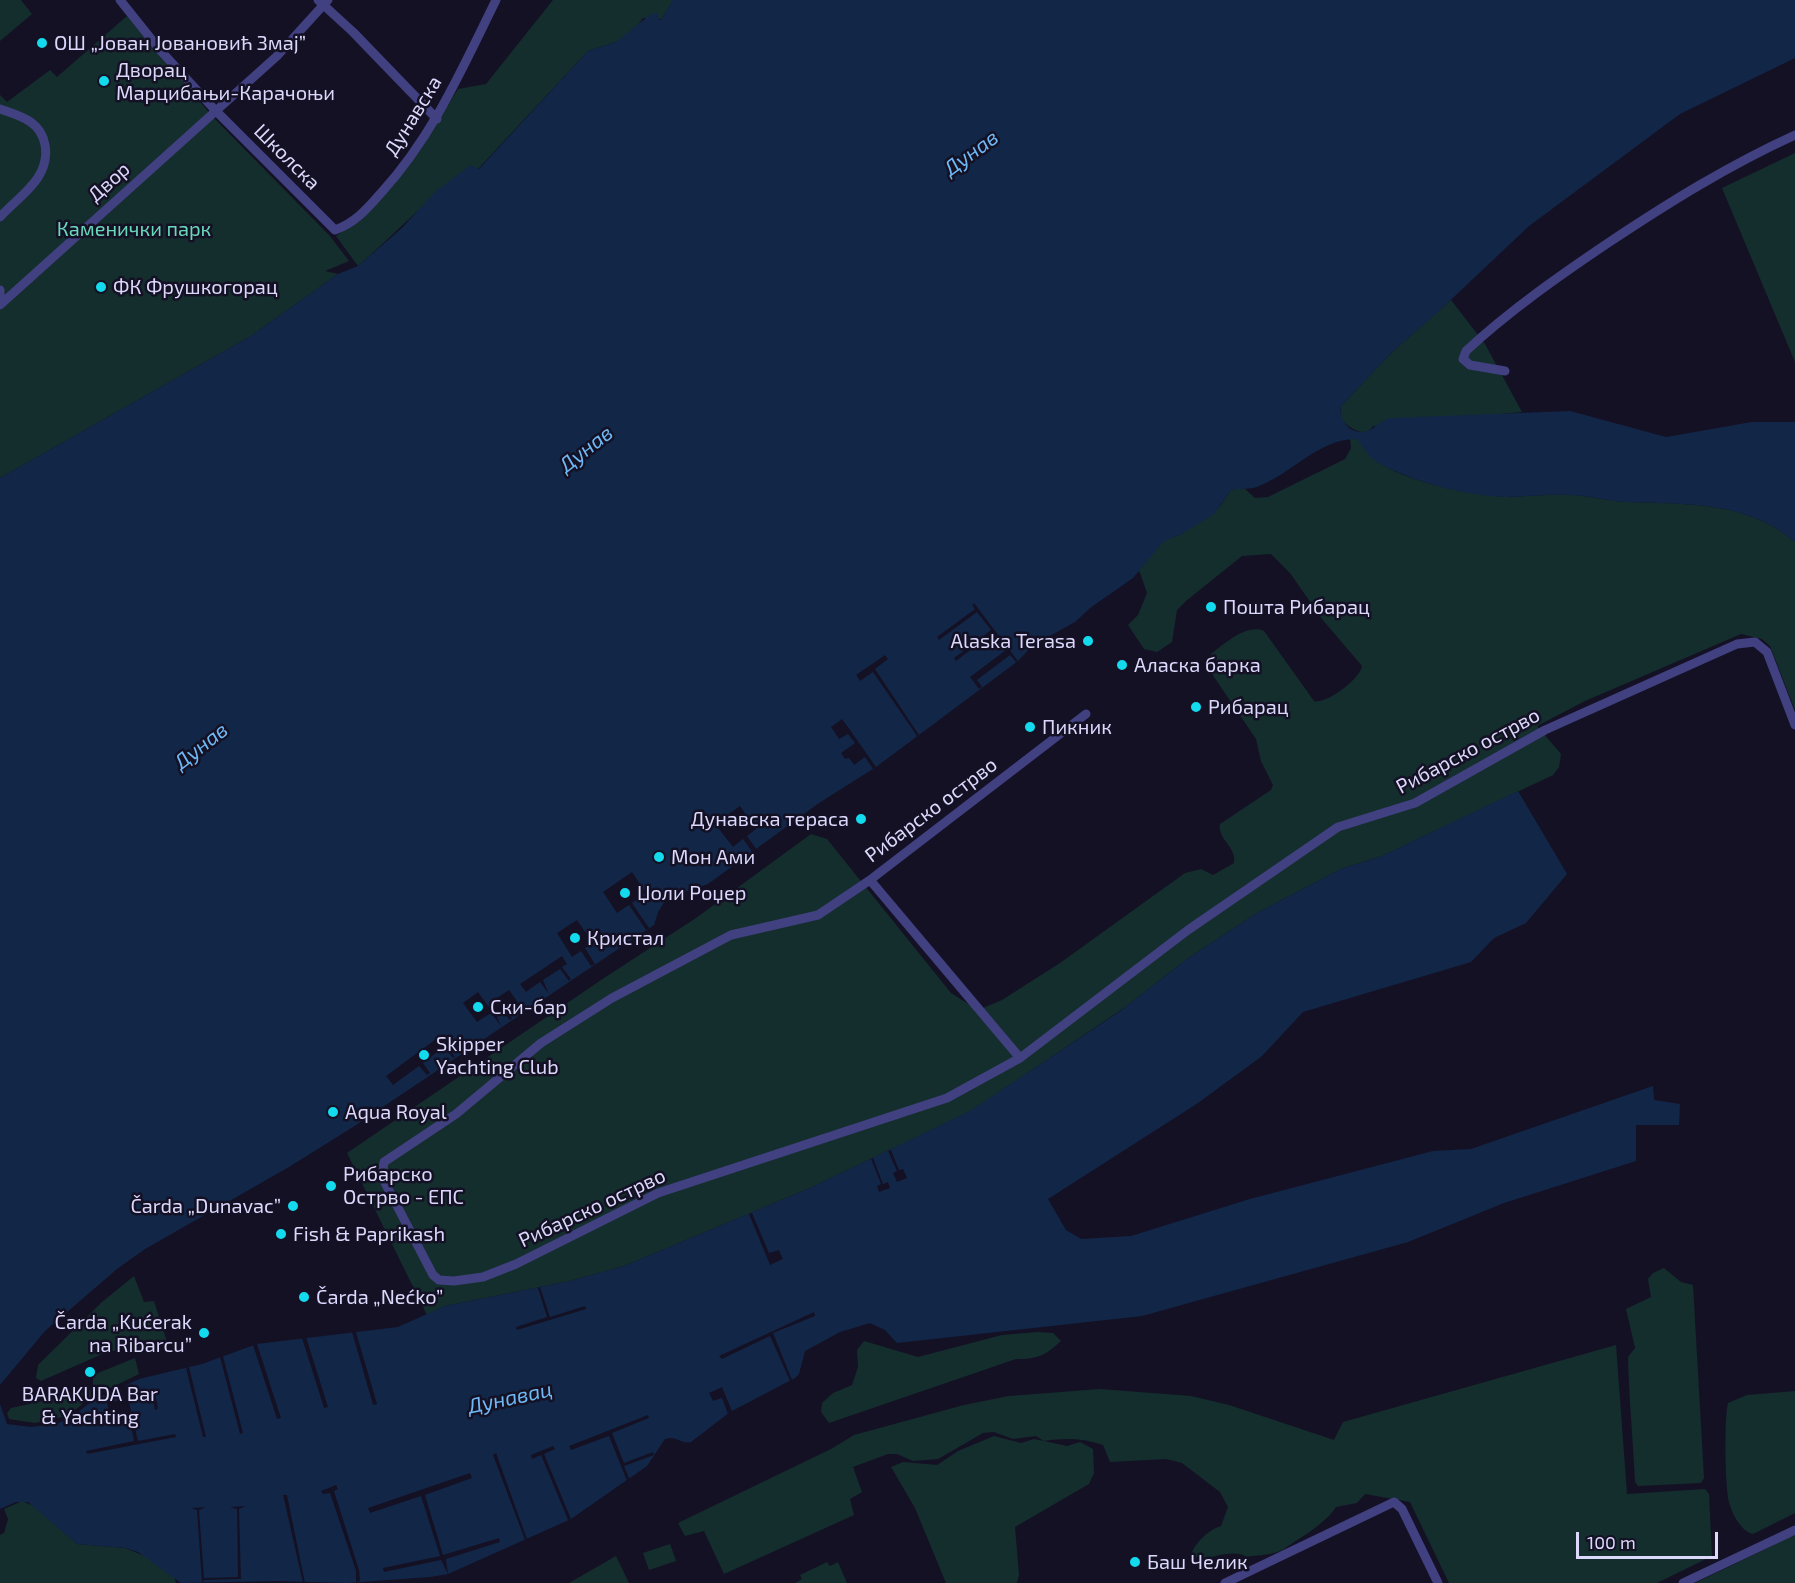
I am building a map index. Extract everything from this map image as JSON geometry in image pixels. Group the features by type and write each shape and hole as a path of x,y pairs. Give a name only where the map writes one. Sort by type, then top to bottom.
{"street":[{"name":"Школска","path":"120,0 160,50 215,110 335,230"},
{"name":"Дунавска","path":"335,230 359,217 417,150 437,119 496,0"},
{"name":"Двор","path":"0,303 278,56 323,2"},
{"path":"323,2 437,119"},
{"path":"0,109 18,115 35,125 45,141 47,157 44,169 34,183 0,217"},
{"path":"1505,371 1470,365 1463,359 1466,351 1564,273 1639,223 1703,182 1795,135"},
{"name":"Двор","path":"0,290 0,303"},
{"name":"Рибарско острво","path":"1086,714 870,880 818,915 731,935 612,998 541,1043 446,1121 388,1158 381,1169 382,1177 433,1275 439,1280 454,1281 483,1277 516,1264 658,1193 947,1098 1020,1058 1188,930 1338,827 1415,803 1545,730 1737,644 1755,642 1767,652 1795,725"},
{"name":"Рибарско острво","path":"870,880 1020,1058"},
{"path":"1225,1583 1394,1502 1402,1509 1438,1583"},
{"path":"1683,1583 1795,1530"}],"green space":[{"path":"0,0 21,0 32,14 0,41"},
{"path":"553,0 673,0 662,19 643,18 635,29 616,42 588,51 478,169 471,166 456,178 358,266 336,236 355,222 389,188 433,129 458,89 486,84"},
{"name":"Каменички парк","path":"127,16 212,116 329,235 349,261 325,271 338,274 251,336 0,478 0,95 7,102 50,70 57,77"},
{"path":"1795,153 1795,362 1722,188"},
{"path":"1451,300 1485,344 1522,412 1373,426 1366,432 1357,431 1341,420 1341,406 1393,351"},
{"path":"1350,439 1357,439 1380,463 1390,469 1431,484 1462,491 1505,497 1575,495 1620,501 1716,507 1757,519 1777,529 1795,542 1795,710 1770,646 1762,639 1741,634 1585,701 1537,726 1561,754 1559,767 1553,775 1382,856 1341,869 1257,913 1187,959 1124,1008 971,1111 810,1188 624,1266 570,1281 445,1306 427,1315 347,1153 696,918 811,834 827,839 951,993 978,1010 1002,1000 1060,963 1185,873 1201,869 1213,875 1234,863 1233,852 1221,834 1220,824 1271,790 1273,785 1261,761 1256,739 1208,668 1211,654 1243,632 1257,629 1264,631 1314,701 1326,699 1342,690 1356,677 1362,666 1322,619 1290,573 1271,554 1242,556 1177,610 1172,642 1157,652 1144,649 1128,625 1138,615 1147,593 1139,570 1164,540 1180,535 1220,506 1231,490 1243,487 1255,498 1268,497 1345,459 1351,448"},
{"path":"1664,1268 1681,1282 1693,1285 1704,1478 1701,1483 1638,1486 1635,1482 1628,1357 1635,1348 1626,1309 1651,1297 1648,1279 1653,1273"},
{"path":"134,1276 144,1302 154,1301 167,1342 107,1352 41,1381 36,1378 38,1365 102,1302"},
{"path":"1053,1333 1061,1341 1040,1356 1016,1359 829,1423 821,1412 822,1403 833,1393 852,1385 858,1367 857,1350 864,1341 918,1357 1002,1335"},
{"path":"1616,1345 1627,1494 1705,1489 1709,1494 1712,1556 1657,1583 1449,1583 1410,1502 1365,1494 1357,1503 1336,1507 1319,1525 1280,1551 1246,1557 1223,1554 1199,1561 1192,1552 1204,1536 1221,1526 1228,1507 1220,1492 1182,1463 1166,1459 1110,1462 1103,1445 1074,1439 1044,1441 1036,1436 1013,1439 994,1432 983,1433 938,1459 913,1461 897,1454 888,1454 853,1467 862,1492 850,1499 854,1515 724,1574 704,1531 685,1536 678,1523 831,1449 854,1435 964,1405 1009,1396 1100,1389 1191,1396 1229,1405 1334,1440 1343,1422"},
{"path":"135,1358 139,1374 90,1398 67,1416 35,1423 9,1419 7,1413 11,1408 89,1391 93,1385 93,1375"},
{"path":"1795,1391 1795,1513 1753,1534 1738,1521 1729,1502 1726,1452 1728,1403 1747,1395"},
{"path":"994,1436 1021,1443 1034,1439 1067,1446 1080,1442 1093,1449 1094,1473 1089,1484 1015,1527 1019,1575 1017,1583 946,1583 915,1508 891,1467 903,1462 937,1465 958,1451"},
{"path":"22,1501 34,1506 77,1544 125,1548 147,1557 174,1576 176,1583 0,1583 0,1535 4,1533 8,1519 4,1509"},
{"path":"1789,1533 1790,1537 1795,1535 1795,1583 1695,1583 1772,1546"},
{"path":"670,1544 676,1561 649,1570 643,1553"},
{"path":"616,1556 629,1583 569,1583"},
{"path":"827,1562 830,1566 838,1562 847,1583 795,1583 802,1579 800,1575"}],"water":[{"name":"Дунав","path":"673,0 1795,0 1795,58 1680,114 1529,226 1393,351 1341,406 1341,411 1347,426 1361,432 1370,430 1382,421 1391,418 1570,411 1666,437 1752,422 1795,422 1795,542 1777,529 1757,519 1716,507 1620,501 1575,495 1489,496 1456,490 1423,482 1378,463 1370,457 1357,439 1343,440 1318,450 1259,486 1231,490 1214,514 1180,535 1164,541 1133,578 1090,608 1075,622 1032,646 1018,661 876,767 819,803 708,884 667,898 658,912 654,925 353,1127 289,1167 145,1249 117,1269 45,1331 0,1385 0,478 251,336 338,274 358,266 402,228 436,191 471,165 479,169 588,51 616,42 651,14 658,13 659,20 662,19"},
{"name":"Дунавац","path":"1518,791 1567,874 1526,923 1494,938 1471,962 1303,1012 1262,1056 1198,1103 1048,1199 1066,1230 1081,1239 1131,1236 1250,1199 1433,1151 1471,1149 1653,1086 1654,1100 1680,1104 1679,1125 1636,1125 1636,1161 1504,1203 1408,1242 1142,1316 897,1343 885,1330 870,1323 840,1332 805,1351 799,1374 795,1378 730,1412 691,1442 665,1439 647,1466 571,1519 448,1574 347,1583 278,1581 181,1583 138,1552 125,1548 77,1544 28,1502 16,1502 0,1509 0,1404 7,1424 31,1427 56,1424 71,1418 92,1401 139,1379 202,1364 257,1344 398,1327 445,1306 570,1281 624,1266 810,1188 970,1111 1119,1012 1187,959 1257,913 1341,869 1382,856"}],"pier":[{"path":"974,603 1018,661 1016,662 1010,655 977,680 982,687 979,689 970,677 1006,650 993,633 956,661 954,658 991,630 977,612 939,640 937,637 975,609 972,605"},
{"path":"885,655 888,659 875,669 919,735 917,736 873,672 860,681 856,675"},
{"path":"842,719 876,767 873,769 865,757 854,765 841,753 855,743 848,734 839,739 831,727"},
{"path":"740,806 756,829 747,836 757,850 753,853 743,839 733,847 715,824"},
{"name":"Џоли Роџер","path":"632,872 646,893 632,903 649,928 646,930 629,905 617,913 603,892"},
{"name":"Кристал","path":"577,920 593,943 585,948 595,964 591,966 581,951 572,957 557,933"},
{"path":"562,956 567,964 562,967 571,979 569,981 560,969 543,980 549,994 540,982 526,992 520,984"},
{"path":"509,990 524,1011 517,1005 507,1011 512,1019 510,1020 503,1012 497,1017 501,1026 491,1013 477,1022 463,1003 478,992 492,1011 489,1003"},
{"name":"Skipper Yachting Club","path":"440,1036 455,1057 453,1058 444,1047 423,1063 430,1073 427,1075 419,1066 393,1085 386,1076"},
{"path":"891,1150 899,1170 903,1169 907,1178 897,1182 893,1173 897,1171 888,1151"},
{"path":"873,1158 883,1184 888,1182 890,1188 879,1192 877,1186 881,1184 871,1159"},
{"path":"752,1213 769,1253 779,1250 783,1259 770,1265 749,1214"},
{"path":"540,1287 550,1317 585,1306 586,1309 517,1330 516,1327 547,1317 538,1288"},
{"path":"814,1312 815,1316 773,1333 792,1380 790,1381 770,1336 722,1359 719,1356"},
{"path":"352,1332 356,1332 377,1404 373,1405"},
{"path":"306,1337 328,1407 324,1408 302,1338"},
{"path":"257,1344 281,1418 277,1419 253,1345"},
{"path":"223,1356 243,1433 240,1434 220,1357"},
{"path":"189,1367 206,1437 203,1437 186,1368"},
{"path":"125,1385 129,1398 155,1393 158,1409 155,1410 153,1398 129,1402 138,1441 175,1434 176,1437 87,1454 86,1451 134,1441 129,1416 111,1419 107,1403 124,1399 120,1387"},
{"path":"722,1387 732,1411 728,1414 722,1398 713,1401 709,1393"},
{"path":"648,1415 649,1418 612,1433 624,1463 653,1452 654,1455 624,1466 630,1480 627,1481 609,1436 571,1450 569,1446"},
{"path":"553,1446 555,1449 544,1454 571,1519 568,1520 541,1455 532,1459 531,1455"},
{"path":"496,1453 527,1539 525,1540 493,1455"},
{"path":"470,1473 472,1478 425,1495 443,1555 499,1538 500,1542 446,1559 448,1574 441,1560 384,1572 383,1568 440,1556 421,1496 370,1513 368,1508"},
{"path":"336,1485 338,1489 334,1491 359,1570 360,1581 356,1582 356,1571 330,1493 323,1494 321,1491"},
{"path":"283,1495 287,1495 305,1583 303,1583"},
{"path":"246,1506 239,1509 241,1579 204,1580 202,1583 197,1510 191,1508 206,1507 199,1510 204,1578 238,1577 237,1509 230,1507"}],"place":[{"name":"ОШ „Јован Јовановић Змај”","path":"42,43"},
{"name":"Дворац Марцибањи-Карачоњи","path":"104,81"},
{"name":"ФК Фрушкогорац","path":"101,287"},
{"name":"Пошта Рибарац","path":"1211,607"},
{"name":"Alaska Terasa","path":"1088,641"},
{"name":"Аласка барка","path":"1122,665"},
{"name":"Рибарац","path":"1196,707"},
{"name":"Пикник","path":"1030,727"},
{"name":"Дунавска тераса","path":"861,819"},
{"name":"Мон Ами","path":"659,857"},
{"name":"Џоли Роџер","path":"625,893"},
{"name":"Кристал","path":"575,938"},
{"name":"Ски-бар","path":"478,1007"},
{"name":"Skipper Yachting Club","path":"424,1055"},
{"name":"Aqua Royal","path":"333,1112"},
{"name":"Рибарско Острво - ЕПС","path":"331,1186"},
{"name":"Čarda „Dunavac”","path":"293,1206"},
{"name":"Fish & Paprikash","path":"281,1234"},
{"name":"Čarda „Nećko”","path":"304,1297"},
{"name":"Čarda „Kućerak na Ribarcu”","path":"204,1333"},
{"name":"BARAKUDA Bar & Yachting","path":"90,1372"},
{"name":"Баш Челик","path":"1135,1562"}]}
